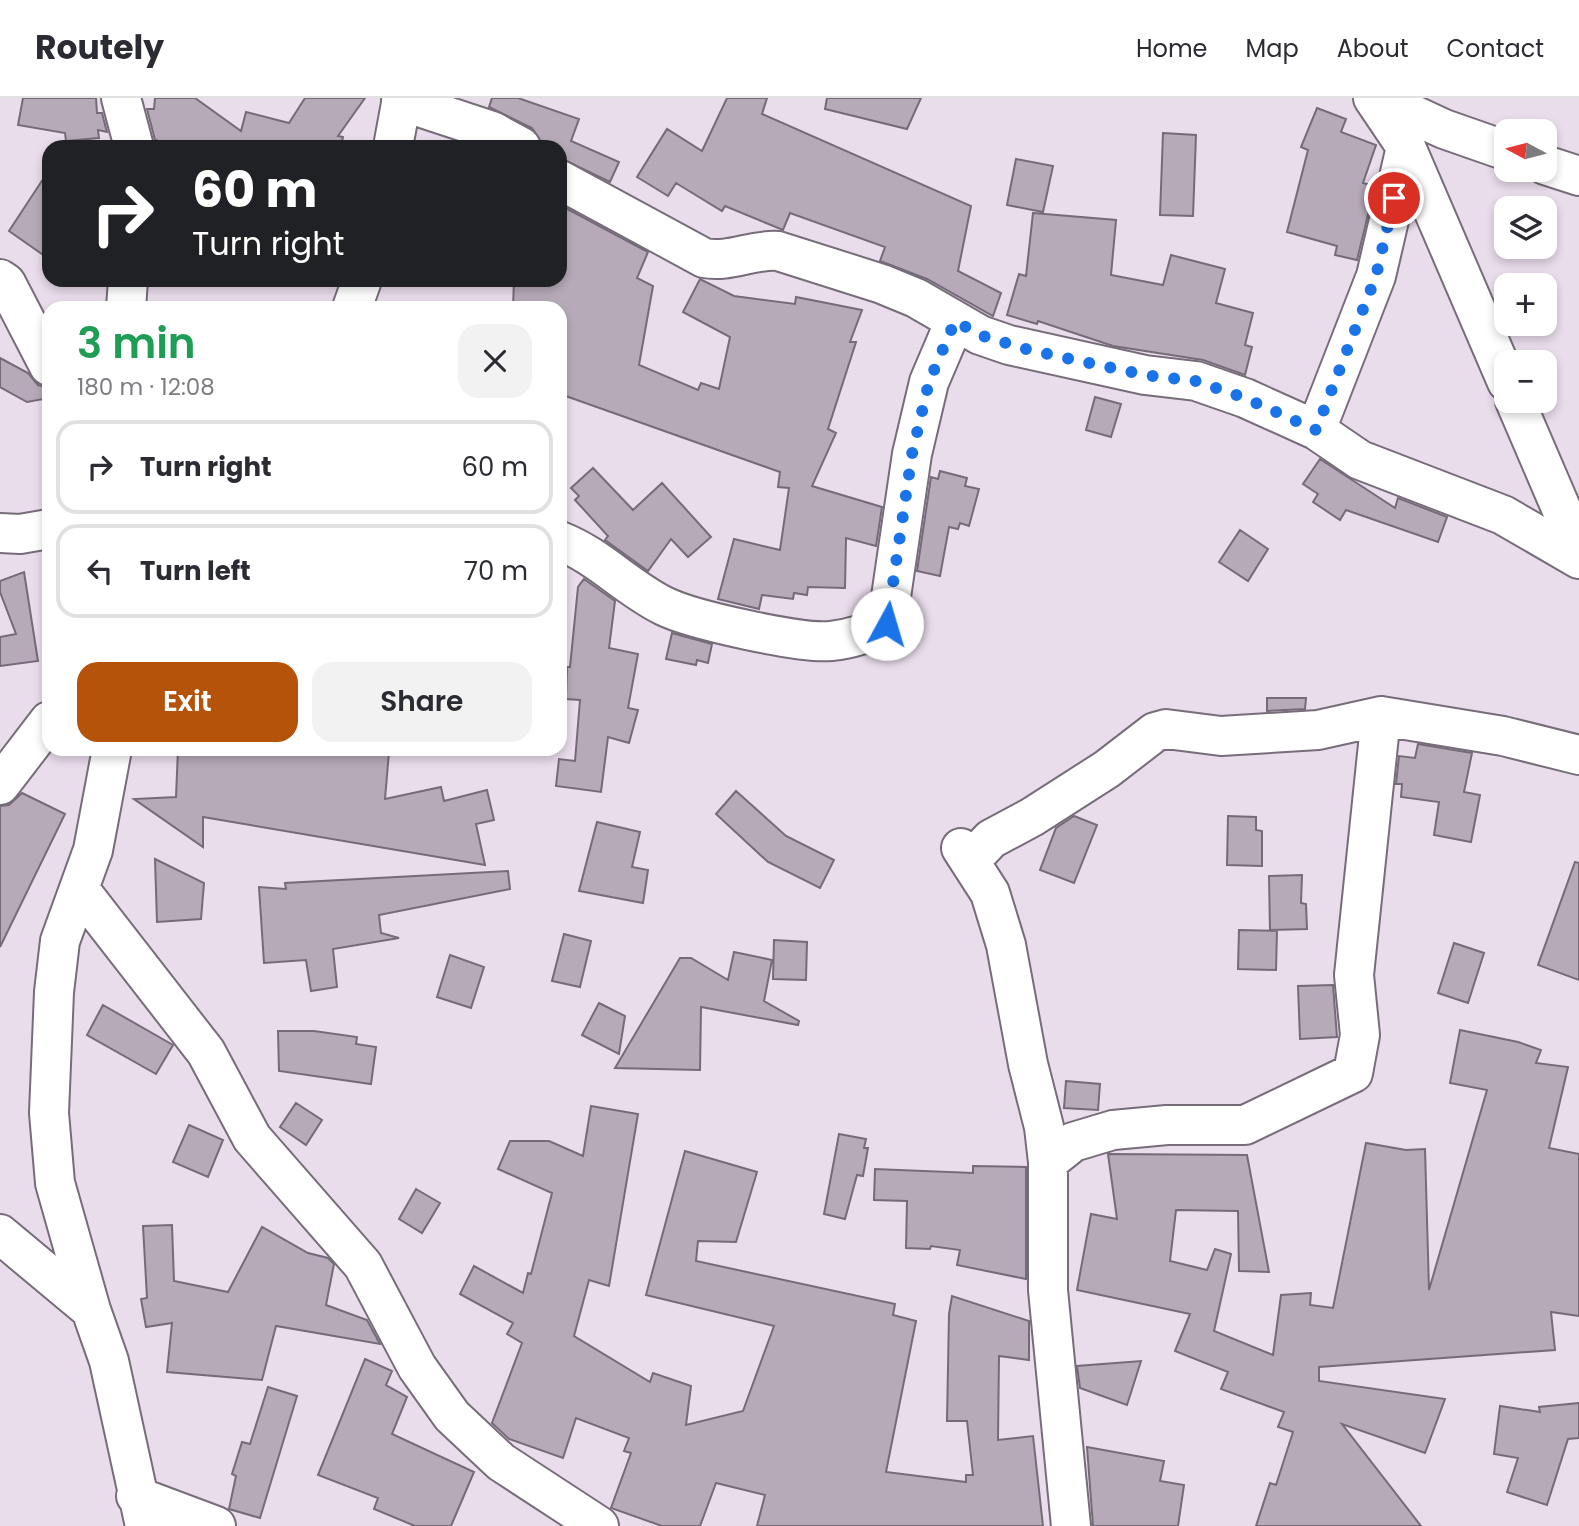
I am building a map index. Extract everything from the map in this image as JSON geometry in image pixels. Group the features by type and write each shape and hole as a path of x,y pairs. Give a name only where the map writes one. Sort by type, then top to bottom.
{"street":[{"path":"121,98 132,140"},
{"path":"1375,98 1406,147 1494,352"},
{"path":"1375,98 1444,129 1494,146"},
{"path":"394,140 401,100 492,131 508,140"},
{"path":"1316,430 1376,276 1406,147"},
{"path":"1558,169 1579,177"},
{"path":"567,184 704,258 721,261 766,250 778,251 883,284 916,298 980,335 1029,350 1145,375 1196,381 1245,398 1316,430 1360,460 1503,515 1579,559"},
{"path":"0,279 6,282 42,352"},
{"path":"567,545 607,566 663,606 693,617 828,641 859,637 887,624 912,454 929,382 955,321"},
{"path":"1520,413 1579,550"},
{"path":"0,533 20,534 42,530"},
{"path":"1071,1526 1048,1290 1048,1162 1044,1127 1028,1064 1006,945 990,893 966,854 1107,769 1155,732 1166,729 1221,736 1267,731 1318,730 1381,716 1503,736 1579,755"},
{"path":"1048,1162 1073,1142 1113,1129 1167,1125 1245,1125 1353,1073 1360,1035 1354,975 1381,716"},
{"path":"0,785 42,730"},
{"path":"111,756 93,850 67,915 60,941 54,992 48,1113 55,1183 123,1415 140,1511 216,1526"},
{"path":"79,890 206,1052 252,1138 363,1265 417,1367 452,1416 501,1462 599,1526"},
{"path":"0,1234 91,1310"}],"building":[{"path":"23,98 96,98 97,113 102,113 107,132 98,130 99,138 66,140 65,133 18,125"},
{"path":"155,98 195,98 241,131 246,112 289,123 305,98 365,98 338,136 343,137 342,140 155,140 147,109 154,109"},
{"path":"492,98 518,98 579,119 571,141 619,162 610,182 567,161 567,140 540,140 532,128 489,107"},
{"path":"727,98 767,98 762,114 971,206 958,271 1001,293 993,316 927,279 880,261 885,247 790,213 783,230 725,206 722,211 676,183 668,196 637,177 667,129 702,151"},
{"path":"827,98 921,98 907,129 825,109"},
{"path":"1317,108 1346,119 1341,132 1376,145 1363,183 1375,186 1357,260 1335,255 1337,246 1287,232 1308,150 1301,147"},
{"path":"1163,133 1196,135 1193,216 1160,215"},
{"path":"1016,159 1053,166 1043,212 1007,205"},
{"path":"42,181 42,254 9,231"},
{"path":"567,209 648,252 637,278 653,286 639,365 698,390 701,383 719,389 730,337 683,312 700,279 734,296 795,304 796,297 862,310 850,342 856,342 828,429 836,433 812,486 882,507 876,546 846,538 845,588 808,587 807,595 794,593 793,599 762,595 759,609 718,599 734,539 780,550 789,488 778,487 780,472 567,396 567,301 513,301 514,287 567,287"},
{"path":"1033,213 1116,220 1111,275 1163,285 1171,255 1225,269 1216,303 1253,313 1245,345 1252,347 1245,375 1203,360 1113,346 1038,321 1037,324 1007,315 1019,274 1026,276"},
{"path":"0,358 28,373 42,386 42,399 27,402 0,387"},
{"path":"1095,397 1121,404 1111,437 1086,430"},
{"path":"1320,459 1395,508 1398,498 1447,517 1438,542 1346,510 1340,520 1313,502 1318,494 1303,484"},
{"path":"593,468 633,510 662,483 711,537 688,557 671,539 648,571 605,540 608,536 575,500 579,496 571,488"},
{"path":"940,471 967,478 965,486 979,489 969,526 960,523 958,529 949,527 940,576 917,571 931,477 938,479"},
{"path":"1240,530 1268,549 1248,581 1219,562"},
{"path":"24,572 38,661 0,666 0,637 16,634 0,592 0,581"},
{"path":"584,579 615,601 609,648 638,654 628,708 638,710 629,743 608,737 601,792 556,786 559,759 575,761 580,700 567,699 567,667 570,667 578,587"},
{"path":"672,633 712,644 708,663 697,660 696,665 666,659"},
{"path":"1267,698 1306,698 1305,709 1267,711"},
{"path":"1418,744 1472,753 1464,792 1480,795 1471,842 1434,835 1439,802 1401,797 1402,784 1396,784 1399,756 1415,758"},
{"path":"178,756 389,756 385,799 441,787 444,801 487,790 494,820 476,824 485,865 203,817 203,847 134,799 176,797"},
{"path":"736,791 786,836 834,860 820,888 768,862 716,814"},
{"path":"22,793 65,814 0,947 0,806 9,805"},
{"path":"1074,816 1097,825 1074,883 1040,870 1056,828"},
{"path":"1228,816 1256,817 1256,830 1262,831 1262,866 1227,865"},
{"path":"597,822 640,832 632,867 648,870 643,903 579,891"},
{"path":"155,859 204,883 201,919 157,922"},
{"path":"1575,862 1579,863 1579,980 1538,965"},
{"path":"508,871 510,889 379,915 381,933 399,938 333,949 337,987 311,991 306,960 264,963 259,887 286,889 285,883"},
{"path":"1302,875 1301,903 1306,904 1307,929 1270,930 1269,876"},
{"path":"1239,930 1277,931 1276,970 1238,969"},
{"path":"564,934 591,941 580,987 552,981"},
{"path":"774,940 807,942 806,980 773,979"},
{"path":"1454,943 1484,953 1468,1003 1438,993"},
{"path":"734,952 772,960 764,1001 799,1021 798,1025 701,1007 700,1070 615,1068 680,958 691,958 728,980"},
{"path":"450,955 484,967 471,1008 437,997"},
{"path":"1333,985 1337,1037 1300,1039 1298,986"},
{"path":"599,1003 625,1016 619,1054 582,1035"},
{"path":"103,1005 173,1045 156,1074 87,1035"},
{"path":"1460,1030 1518,1042 1541,1050 1536,1063 1568,1067 1549,1148 1579,1154 1579,1316 1551,1312 1555,1350 1319,1367 1319,1381 1445,1399 1425,1453 1342,1424 1421,1526 1256,1526 1270,1483 1276,1485 1293,1432 1278,1427 1284,1412 1221,1389 1228,1372 1175,1351 1190,1314 1077,1290 1091,1214 1117,1219 1108,1154 1247,1155 1269,1272 1239,1271 1238,1211 1176,1210 1170,1261 1207,1270 1215,1249 1231,1254 1214,1331 1273,1355 1281,1295 1311,1293 1310,1305 1333,1308 1366,1143 1406,1150 1425,1149 1429,1290 1487,1090 1450,1083"},
{"path":"278,1031 314,1031 357,1037 356,1044 376,1047 371,1084 279,1071"},
{"path":"1066,1081 1100,1084 1098,1110 1064,1108"},
{"path":"296,1103 322,1120 306,1145 280,1127"},
{"path":"591,1106 638,1114 609,1286 589,1280 574,1336 650,1382 653,1373 691,1386 686,1425 743,1411 774,1326 646,1295 685,1151 757,1172 736,1242 698,1241 696,1261 895,1304 893,1315 916,1321 886,1472 966,1482 966,1475 973,1475 967,1421 947,1421 949,1314 952,1296 1029,1321 1029,1360 999,1356 998,1440 1033,1436 1043,1526 757,1526 765,1495 716,1483 700,1526 662,1526 611,1508 631,1453 624,1451 629,1438 576,1418 563,1458 509,1439 492,1423 522,1343 507,1334 513,1323 460,1294 474,1266 523,1293 528,1273 531,1274 552,1193 498,1169 510,1141 549,1141 583,1156"},
{"path":"189,1125 223,1140 208,1177 173,1162"},
{"path":"839,1134 866,1139 864,1148 868,1148 863,1176 857,1175 845,1219 824,1214"},
{"path":"973,1166 1026,1167 1026,1279 957,1265 960,1250 931,1246 930,1249 906,1248 907,1201 874,1200 875,1169 973,1173"},
{"path":"416,1189 440,1203 422,1233 399,1219"},
{"path":"172,1225 174,1281 228,1292 262,1227 308,1253 328,1258 334,1264 326,1305 367,1320 380,1344 276,1326 262,1380 167,1372 172,1323 146,1327 141,1299 147,1298 143,1226"},
{"path":"365,1359 392,1371 386,1385 407,1397 392,1434 474,1472 451,1526 415,1526 374,1509 378,1498 318,1475"},
{"path":"1141,1361 1127,1405 1080,1388 1077,1366"},
{"path":"268,1387 297,1396 260,1518 229,1509 236,1476 232,1474 242,1442 250,1444"},
{"path":"1579,1403 1579,1438 1568,1439 1547,1505 1507,1492 1518,1458 1494,1454 1500,1406 1540,1412 1539,1407"},
{"path":"1087,1447 1164,1461 1160,1481 1184,1485 1178,1526 1093,1526"}],"route":[{"path":"887,624 891,577 912,454 929,382 955,321 980,335 1029,350 1098,362 1145,375 1196,381 1245,398 1316,430 1376,276 1394,198"}]}
